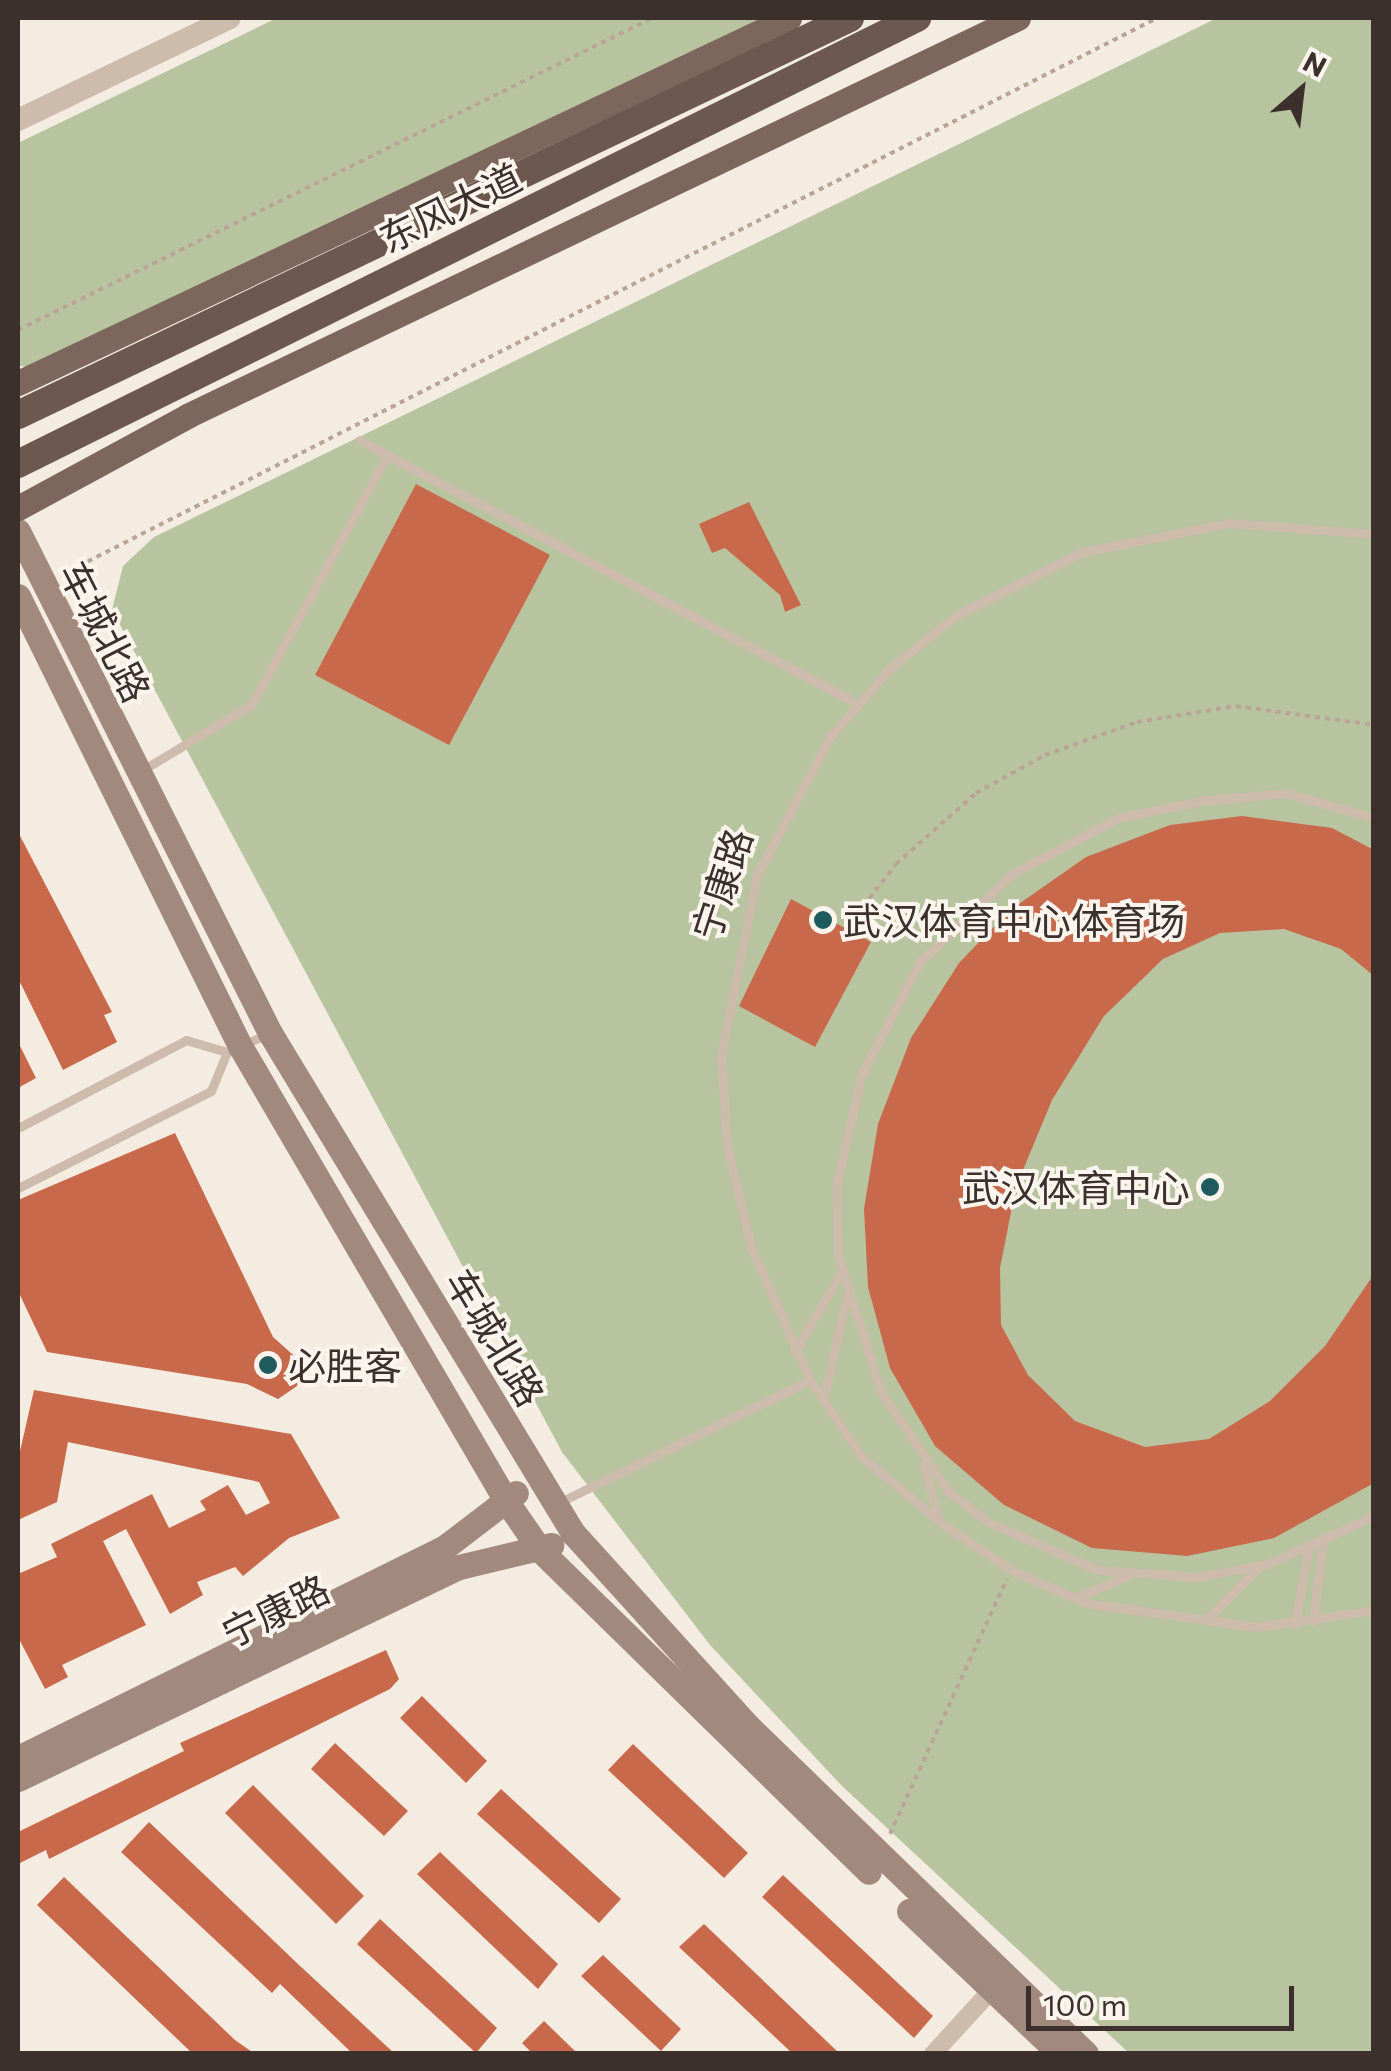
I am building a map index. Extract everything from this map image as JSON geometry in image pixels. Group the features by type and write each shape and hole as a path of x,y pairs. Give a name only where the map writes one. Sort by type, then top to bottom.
{"highway":[{"name":"东风大道","path":"18,414 850,18"},
{"name":"东风大道","path":"18,464 916,18"}],"main road":[{"path":"18,382 789,18"},
{"path":"18,508 1018,18"},
{"name":"车城北路","path":"18,530 28,591 234,1049 505,1499 540,1550 998,1983 1086,2054"},
{"name":"车城北路","path":"28,591 136,774 270,1033 573,1533 998,1983 1060,2054"},
{"path":"18,1758 445,1547 505,1499 538,1480"},
{"name":"宁康路","path":"18,1779 458,1567 540,1550 573,1533"}],"street":[{"path":"18,120 230,18"},
{"path":"933,2054 998,1983"}],"lane":[{"path":"360,440 858,704"},
{"path":"136,774 252,704 387,454"},
{"name":"宁康路","path":"1374,534 1230,523 1082,552 957,615 858,704 788,803 757,875 721,1055 726,1146 752,1250 795,1352 862,1457 939,1520 1011,1570 1074,1598 1206,1620 1296,1624 1374,1610"},
{"path":"1374,818 1286,794 1201,801 1118,818 1000,885 919,963 861,1076 838,1183 842,1271 881,1392 922,1457 988,1522 1068,1561 1130,1575 1196,1578 1260,1565 1374,1516"},
{"path":"18,1128 186,1040 234,1049 270,1033"},
{"path":"18,1188 211,1091 234,1049"},
{"path":"795,1352 842,1271"},
{"path":"824,1400 847,1294"},
{"path":"555,1504 810,1380"},
{"path":"922,1457 939,1520"},
{"path":"1313,1621 1323,1540"},
{"path":"1296,1624 1309,1546"},
{"path":"1206,1620 1260,1565"},
{"path":"1074,1598 1130,1575"}],"path":[{"path":"18,330 652,18"},
{"path":"28,591 1157,18"},
{"path":"852,922 896,864 976,793 1044,755 1137,722 1236,706 1374,725"},
{"path":"879,1859 1011,1570"}],"green space":[{"path":"277,18 777,18 32,369 18,365 18,143"},
{"name":"武汉体育中心体育场","path":"1217,18 1373,18 1373,2053 1129,2053 842,1786 710,1645 562,1452 112,610 123,566 154,537"}],"building":[{"path":"416,484 550,555 449,745 315,675"},
{"path":"749,502 801,605 785,612 780,595 725,548 712,553 699,524"},
{"path":"1242,816 1332,828 1374,850 1374,976 1341,949 1284,929 1220,933 1163,959 1104,1016 1052,1100 1016,1187 1000,1268 1001,1325 1028,1375 1075,1421 1145,1447 1209,1439 1270,1401 1325,1346 1374,1274 1374,1483 1274,1538 1187,1556 1092,1548 1004,1505 935,1446 890,1368 868,1287 864,1209 878,1124 911,1038 959,963 1009,911 1086,857 1170,825"},
{"path":"18,832 112,1012 104,1015 117,1042 63,1070 18,978"},
{"path":"791,899 871,942 815,1047 739,1006"},
{"path":"18,1042 36,1078 18,1088"},
{"path":"175,1133 273,1337 302,1363 297,1386 278,1399 247,1384 47,1352 18,1291 18,1200"},
{"path":"34,1390 291,1434 340,1518 289,1538 243,1576 235,1567 197,1582 203,1595 170,1614 126,1529 103,1541 146,1625 62,1665 68,1677 45,1689 18,1637 18,1574 57,1557 51,1544 152,1494 169,1528 206,1510 200,1501 228,1485 246,1515 270,1503 259,1482 68,1442 57,1502 18,1520 18,1460"},
{"path":"386,1650 399,1679 390,1689 49,1859 46,1850 18,1864 18,1832 184,1751 180,1743"},
{"path":"422,1696 487,1761 466,1783 400,1718"},
{"path":"335,1743 408,1811 384,1836 311,1769"},
{"path":"633,1744 748,1853 724,1878 608,1770"},
{"path":"253,1785 364,1896 336,1924 225,1813"},
{"path":"501,1789 621,1899 599,1923 477,1814"},
{"path":"149,1822 395,2054 353,2054 280,1984 272,1993 121,1852"},
{"path":"440,1852 558,1964 538,1989 417,1874"},
{"path":"783,1875 933,2016 914,2038 762,1897"},
{"path":"64,1877 235,2040 255,2054 193,2054 37,1905"},
{"path":"380,1919 497,2028 476,2053 357,1944"},
{"path":"704,1924 840,2054 793,2054 679,1947"},
{"path":"603,1955 681,2029 661,2051 581,1976"},
{"path":"544,2021 578,2054 533,2054 522,2043"}],"place":[{"name":"武汉体育中心体育场","path":"823,920"},
{"name":"武汉体育中心","path":"1210,1187"},
{"name":"必胜客","path":"268,1365"}]}
